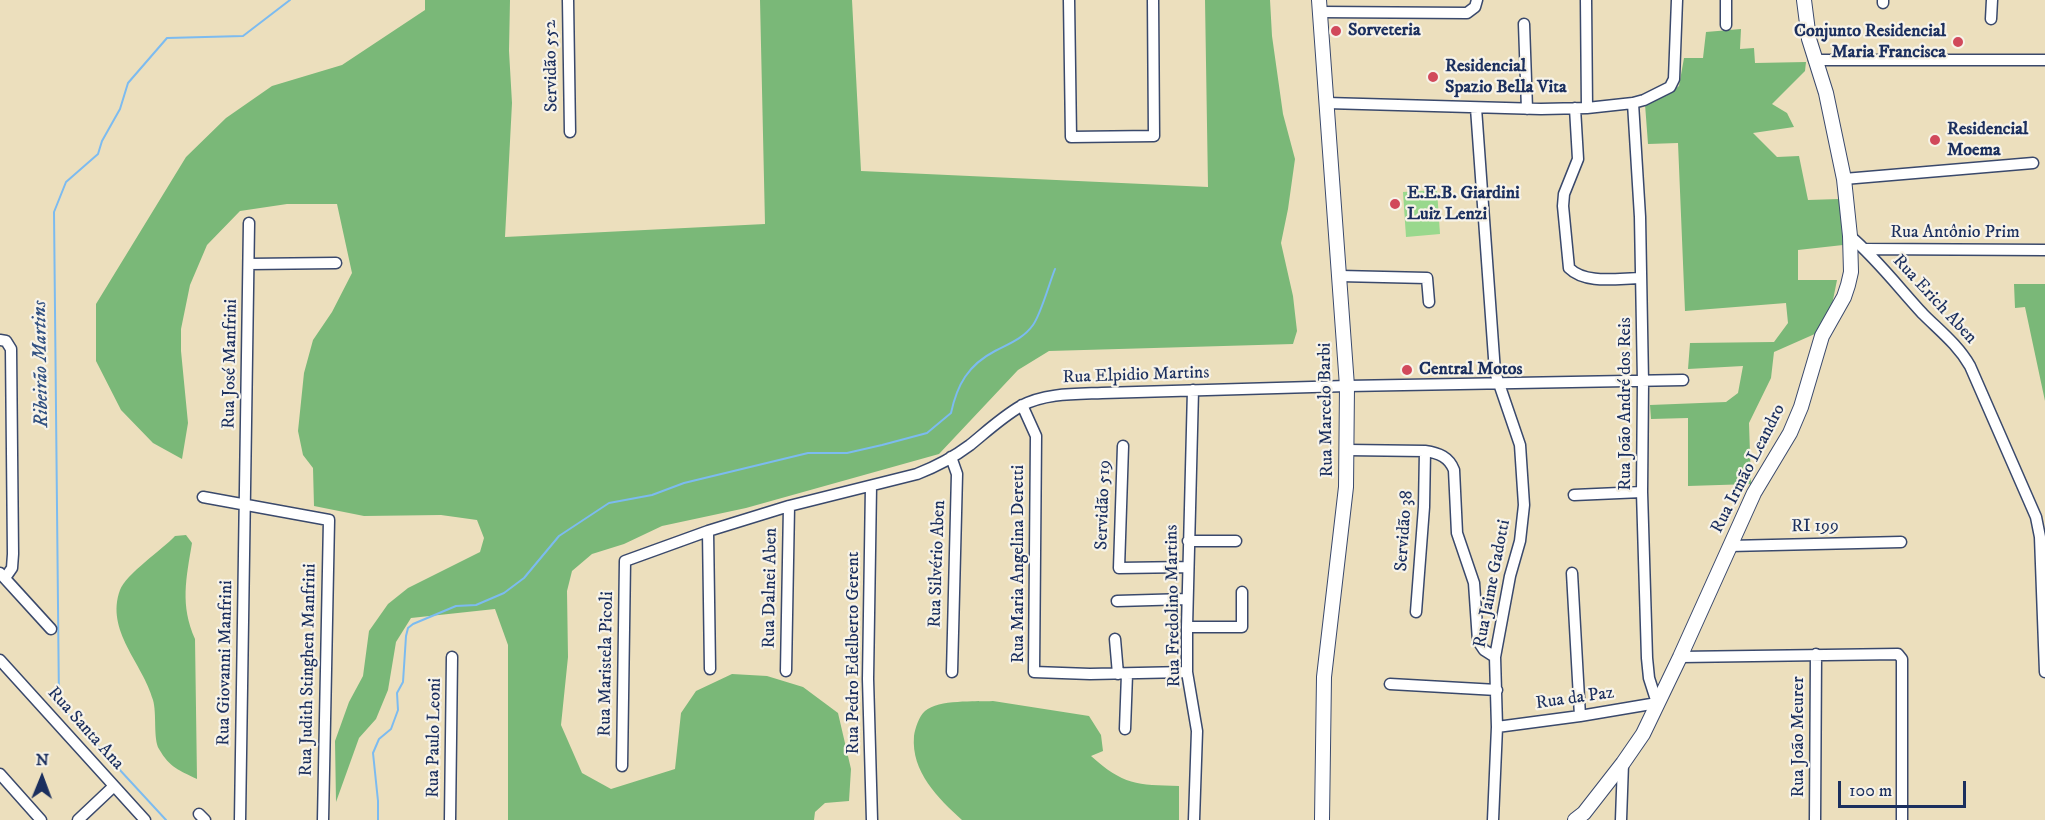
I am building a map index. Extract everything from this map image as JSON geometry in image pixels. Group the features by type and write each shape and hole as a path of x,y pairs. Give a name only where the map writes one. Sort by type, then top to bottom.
{"street":[{"name":"Servidão 552","path":"568,0 570,132"},
{"path":"1069,0 1071,136 1154,136 1153,0"},
{"path":"1320,6 1457,14 1467,13 1475,7 1477,0"},
{"path":"1586,0 1587,108"},
{"path":"1327,103 1527,109 1587,108 1633,103 1661,93 1670,87 1674,79 1677,0"},
{"path":"1726,0 1726,26"},
{"name":"Rua Irmão Leandro","path":"1575,820 1584,813 1643,734 1754,493 1790,433 1801,407 1822,336 1844,297 1851,272 1844,179 1826,93 1814,60 1805,17 1804,0"},
{"path":"1991,19 1992,0"},
{"name":"Rua Marcelo Barbi","path":"1320,6 1347,386 1345,499 1324,677 1322,820"},
{"path":"1524,24 1527,109"},
{"path":"1814,60 2045,60"},
{"name":"Rua João André dos Reis","path":"1633,103 1640,217 1642,492 1647,658 1649,678 1657,703"},
{"name":"Rua Jaime Gadotti","path":"1476,108 1495,372 1520,445 1524,505 1520,541 1510,576 1495,657 1497,727 1493,820"},
{"path":"1575,108 1578,159 1564,194 1563,207 1569,268 1587,279 1641,278"},
{"path":"1844,179 2033,163"},
{"name":"Rua José Manfrini","path":"246,506 249,223"},
{"name":"Rua Erich Aben","path":"1850,236 1866,249 1926,317 1961,351 1970,366 2030,500 2040,537 2045,672"},
{"name":"Rua Antônio Prim","path":"1866,249 2045,250"},
{"path":"249,264 336,263"},
{"path":"1340,276 1427,278 1429,302"},
{"path":"3,341 11,349 13,554 12,567 3,575 51,629"},
{"name":"Rua Elpidio Martins","path":"625,561 708,531 789,506 917,474 951,457 1022,405 1041,398 1192,390 1683,380"},
{"name":"Rua Fredolino Martins","path":"1192,390 1187,672 1197,731 1194,820"},
{"name":"Rua Maria Angelina Deretti","path":"1022,405 1036,436 1034,672 1122,674"},
{"name":"Servidão 519","path":"1122,446 1119,568 1188,567"},
{"path":"1347,450 1425,451 1447,458 1454,470 1456,533 1474,583 1478,641 1484,650 1495,657"},
{"name":"Servidão 38","path":"1416,612 1424,507 1425,451"},
{"name":"Rua Silvério Aben","path":"951,457 957,474 952,672"},
{"name":"Rua Pedro Edelberto Gerent","path":"871,486 868,679 872,820"},
{"path":"1574,495 1642,492"},
{"path":"202,497 246,506"},
{"name":"Rua Judith Stinghen Manfrini","path":"246,506 328,520 323,820"},
{"name":"Rua Giovanni Manfrini","path":"240,820 246,506"},
{"name":"Rua Dalnei Aben","path":"786,671 789,506"},
{"path":"708,531 710,669"},
{"path":"1188,541 1236,542"},
{"name":"RI 199","path":"1729,546 1901,542"},
{"name":"Rua Maristela Picoli","path":"622,766 625,561"},
{"path":"1572,573 1580,716"},
{"path":"1187,627 1242,627 1242,592"},
{"path":"1116,601 1187,599"},
{"path":"1115,639 1122,674 1125,729"},
{"path":"1680,657 1890,652 1898,654 1902,659 1902,820"},
{"name":"Rua João Meurer","path":"1815,820 1816,654"},
{"name":"Rua Paulo Leoni","path":"450,820 452,657"},
{"name":"Rua Santa Ana","path":"0,660 146,820"},
{"path":"1122,674 1187,672"},
{"path":"1390,684 1497,690"},
{"name":"Rua da Paz","path":"1497,727 1657,703"},
{"path":"1621,820 1623,763"},
{"path":"0,774 41,820"},
{"path":"78,820 114,786"}],"green space":[{"path":"425,0 510,0 509,51 512,103 505,237 765,224 760,0 852,0 861,171 1208,187 1205,0 1270,0 1272,36 1283,114 1295,159 1281,243 1293,296 1297,331 1293,344 1049,351 1018,370 939,454 746,508 662,526 624,544 592,554 572,571 567,591 568,657 561,725 582,773 611,789 675,769 681,713 696,691 732,674 767,676 803,687 838,713 851,769 849,801 825,803 815,812 814,820 508,820 508,645 495,609 411,618 396,642 388,690 376,719 359,738 336,802 335,741 349,702 363,676 369,631 388,604 408,588 480,552 484,538 477,520 441,515 364,516 314,506 313,468 303,455 298,431 304,373 313,340 332,312 352,273 337,204 287,204 240,211 207,245 190,285 181,329 188,423 182,459 153,443 121,410 96,361 96,304 186,157 226,118 272,86 342,65 425,10"},
{"path":"1741,29 1740,49 1754,48 1755,63 1806,62 1805,71 1772,104 1787,113 1794,127 1753,133 1777,157 1799,156 1808,200 1839,199 1843,245 1798,250 1798,280 1837,280 1832,305 1817,333 1774,352 1771,378 1749,423 1751,484 1688,486 1688,418 1651,419 1650,405 1726,402 1738,393 1743,366 1688,369 1690,343 1774,342 1788,323 1786,303 1685,311 1678,143 1648,144 1645,104 1667,95 1679,86 1684,58 1703,58 1706,32"},
{"path":"1437,190 1440,234 1406,237 1403,192"},
{"path":"2014,284 2045,284 2045,401 2025,307 2015,308"},
{"path":"186,535 192,543 186,603 190,627 195,639 197,779 171,764 157,745 153,700 127,647 117,619 120,590 129,577 175,536"},
{"path":"967,701 993,701 1089,716 1101,735 1103,751 1091,756 1112,773 1131,782 1179,786 1179,820 962,820 935,793 922,773 914,749 915,730 923,713 931,707"}],"waterway":[{"name":"Ribeirão Martins","path":"166,820 59,704 54,212 66,182 98,154 102,141 120,109 128,83 167,38 243,36 290,0"},
{"path":"378,820 373,753 379,739 391,729 398,710 397,693 403,682 408,628 456,606 476,605 504,593 524,578 559,536 609,503 652,495 684,483 808,453 847,453 927,433 951,413 960,385 971,369 986,357 1020,338 1033,325 1055,269"}],"place":[{"name":"Sorveteria","path":"1336,31"},
{"name":"Conjunto Residencial Maria Francisca","path":"1958,42"},
{"name":"Residencial Spazio Bella Vita","path":"1433,77"},
{"name":"Residencial Moema","path":"1935,140"},
{"name":"E.E.B. Giardini Luiz Lenzi","path":"1395,204"},
{"name":"Central Motos","path":"1407,370"}]}
